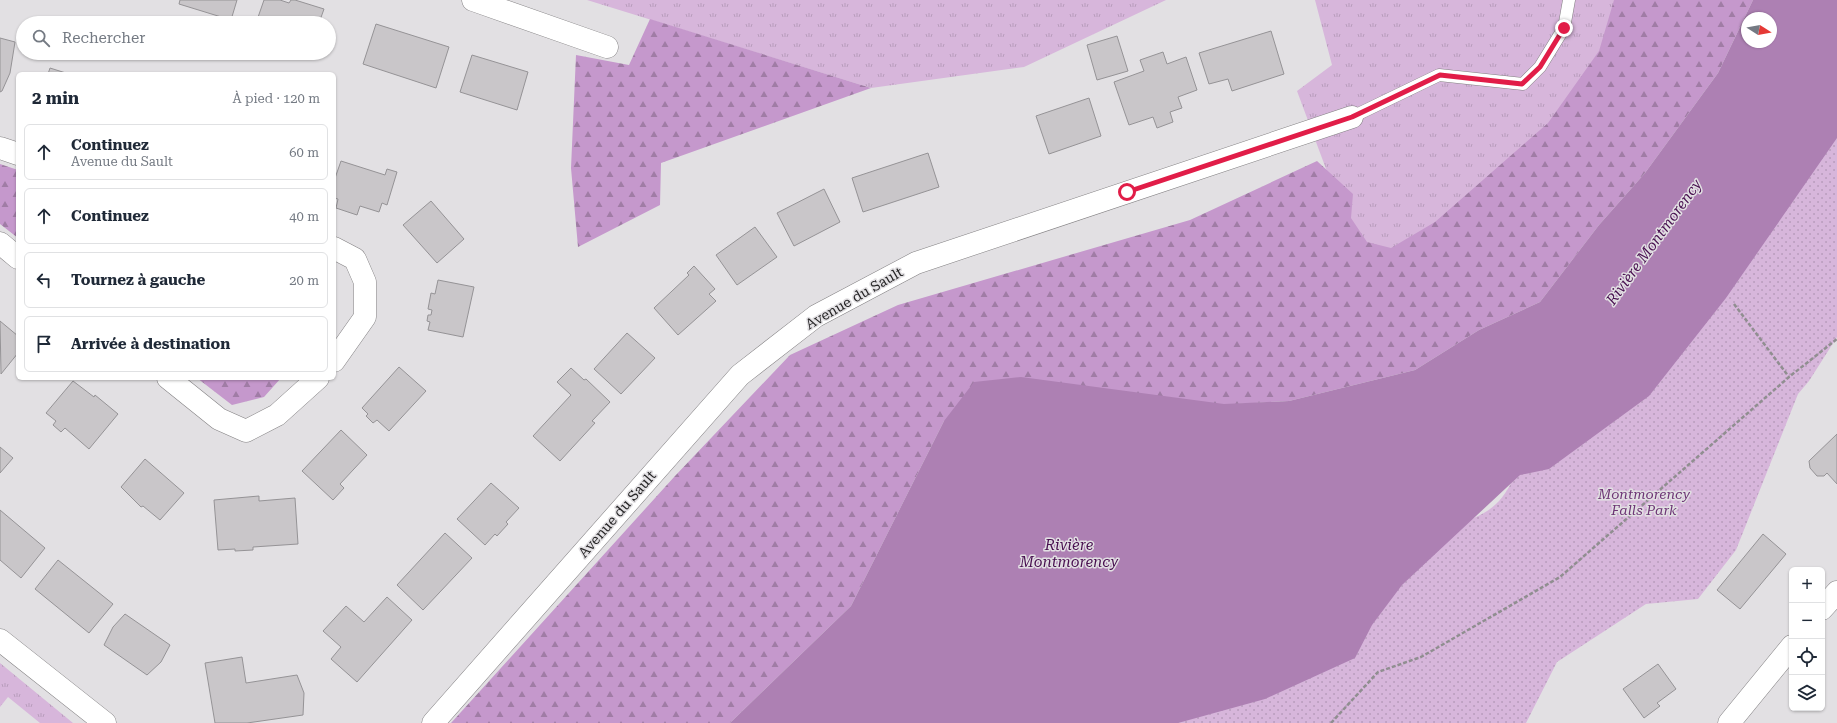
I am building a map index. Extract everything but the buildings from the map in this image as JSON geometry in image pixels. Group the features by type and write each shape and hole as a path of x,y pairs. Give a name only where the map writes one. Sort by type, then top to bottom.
{"street":[{"path":"473,0 607,47"},
{"name":"Avenue du Sault","path":"433,723 740,375 816,316 916,263 1352,117"},
{"path":"0,148 16,153"},
{"path":"0,243 16,256"},
{"path":"336,249 355,259 365,282 364,317 336,358"},
{"path":"170,380 219,419 246,431 277,415 316,380"},
{"path":"1825,606 1837,592"},
{"path":"0,640 105,723"},
{"path":"1729,723 1789,650"}],"lane":[{"path":"1352,117 1440,75 1522,84 1540,67 1564,28 1570,0"}],"path":[{"path":"1734,304 1788,377"},
{"path":"1331,723 1378,672 1421,657 1560,577 1788,377 1837,339"}],"green space":[{"path":"587,0 1166,0 1024,67 871,88"},
{"path":"1315,0 1656,0 1615,89 1374,292 1297,91 1332,65"},
{"path":"1614,0 1753,0 1747,12 1741,12 1741,25 1718,73 1645,173 1599,225 1540,302 1479,330 1415,370 1289,401 944,421 851,606 730,723 451,723 675,476 790,355 898,305 1190,220 1317,161 1353,194 1351,218 1367,242 1391,248 1435,222 1548,123 1599,51"},
{"path":"650,19 871,88 661,163 660,205 578,247 571,168 576,55 629,65"},
{"name":"Montmorency Falls Park","path":"1837,36 1837,337 1809,381 1798,394 1736,550 1698,599 1646,604 1557,662 1526,723 1092,723 1452,527 1482,514 1496,504 1514,477"},
{"path":"0,164 16,169 16,236 0,224"},
{"path":"200,380 279,380 264,397 232,405"},
{"path":"0,663 73,723 40,723 8,697 0,707"}],"water":[{"name":"Rivière Montmorency","path":"1753,0 1837,0 1837,138 1726,298 1649,396 1549,469 1520,475 1402,585 1372,625 1355,658 1265,699 1178,723 730,723 851,606 944,421 974,382 1021,377 1224,404 1289,401 1415,370 1479,330 1540,302 1599,225 1645,173 1718,73 1741,25 1741,48 1777,48 1777,12 1747,12"}],"route":[{"path":"1127,192 1352,117 1440,75 1522,84 1540,67 1564,28"}]}
